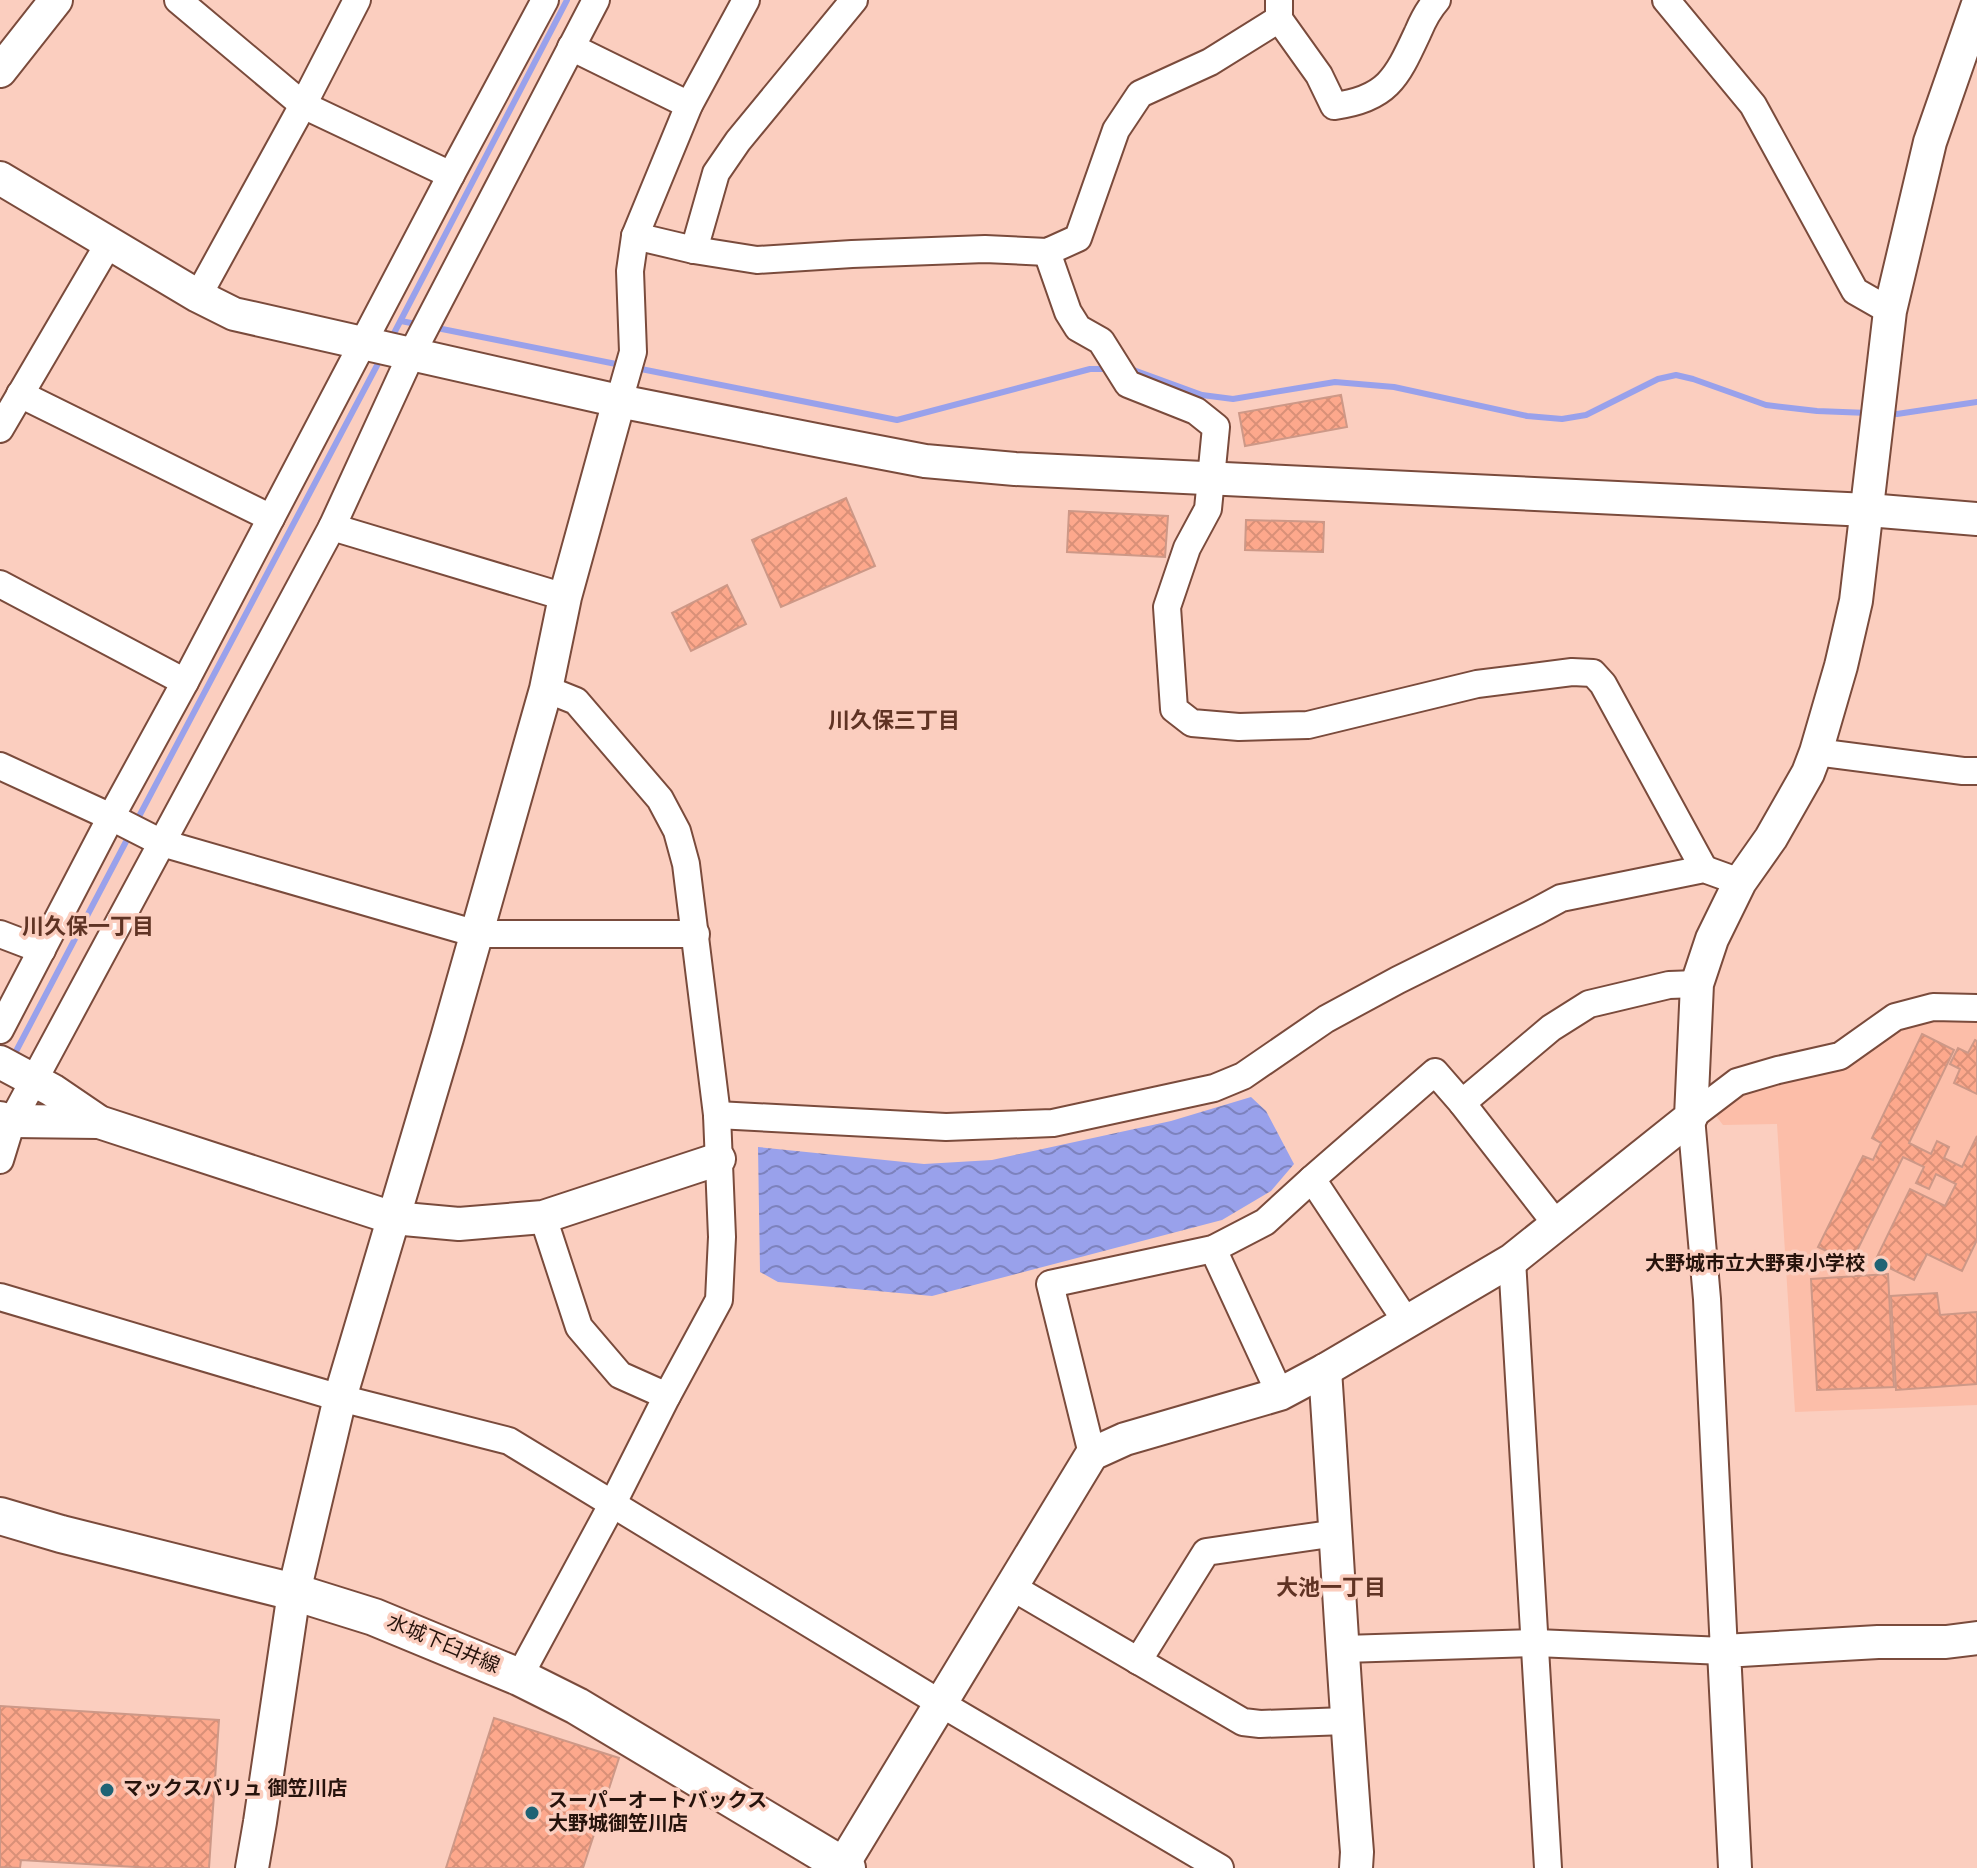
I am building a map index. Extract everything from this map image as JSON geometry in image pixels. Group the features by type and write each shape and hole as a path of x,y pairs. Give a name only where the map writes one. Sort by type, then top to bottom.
{"main road":[{"name":"水城下臼井線","path":"0,1516 294,1592 374,1617 519,1677 577,1706 843,1867"}],"street":[{"path":"0,71 56,0"},
{"path":"178,0 303,105 451,175"},
{"path":"198,296 357,0"},
{"path":"0,1030 116,820 185,682 545,0"},
{"path":"0,1160 6,1120 33,1080 332,527 411,355 596,0"},
{"path":"252,1868 294,1592 340,1398 546,689 565,597 633,352 630,271 635,236 689,105 746,0"},
{"path":"694,250 716,173 738,141 854,0"},
{"path":"635,236 757,260 985,249 1047,252 1078,238 1116,130 1140,94 1210,62 1279,10 1334,106 1354,104 1384,89 1401,69 1428,10 1437,0"},
{"path":"1666,0 1753,105 1855,291 1890,311"},
{"path":"1735,1868 1707,1299 1691,1117 1697,984 1712,939 1740,882 1771,838 1808,773 1841,666 1856,601 1890,311 1930,142 1977,8 1967,0"},
{"path":"571,47 689,105"},
{"path":"0,178 198,296 234,314 411,355 622,390 925,461 1015,469 1868,510 1977,519"},
{"path":"0,429 109,243"},
{"path":"1047,252 1068,312 1078,328 1101,341 1128,384 1196,411 1216,427 1208,509 1187,548 1167,607 1174,709 1192,723 1239,727 1308,725 1477,684 1572,672 1593,673 1603,684 1704,869"},
{"path":"20,394 271,518"},
{"path":"332,527 565,597"},
{"path":"0,584 185,682"},
{"path":"519,1677 719,1300 722,1237 717,1115 696,934 686,864 677,831 660,799 576,701 546,689"},
{"path":"1816,752 1977,771"},
{"path":"0,766 159,842 477,934 696,934"},
{"path":"717,1115 946,1127 1053,1123 1214,1088 1243,1076 1326,1019 1561,898 1704,869 1740,882"},
{"path":"0,934 42,950"},
{"path":"1462,1103 1551,1028 1589,1004 1669,985 1697,984"},
{"path":"843,1867 1092,1454 1125,1439 1280,1394 1325,1370 1512,1260 1737,1082 1840,1056 1895,1017 1933,1007 1977,1008"},
{"path":"0,1062 52,1090 99,1122 393,1218 459,1224 543,1217 719,1159"},
{"path":"1092,1454 1050,1284 1213,1249 1265,1222 1435,1072 1557,1225"},
{"path":"6,1120 99,1122"},
{"path":"1312,1179 1406,1321"},
{"path":"543,1217 579,1327 620,1375 667,1396"},
{"path":"1213,1249 1280,1394"},
{"path":"1512,1260 1548,1868"},
{"path":"0,1297 340,1398 509,1441 940,1703 1220,1868"},
{"path":"1325,1370 1356,1868"},
{"path":"1138,1661 1206,1552 1337,1533"},
{"path":"1010,1586 1243,1722 1346,1721"},
{"path":"1344,1649 1536,1643 1724,1651 1878,1642 1946,1642 1977,1638"}],"shaded area":[{"name":"大野城市立大野東小学校","path":"1977,1015 1977,1405 1795,1412 1777,1124 1723,1125 1713,1112 1726,1100 1912,1022"}],"water":[{"path":"1251,1097 1266,1111 1294,1164 1271,1191 1222,1220 932,1296 778,1282 760,1272 758,1147 924,1164 992,1160 1171,1121"}],"building":[{"path":"1341,395 1347,427 1245,446 1239,413"},
{"path":"846,498 875,566 781,607 752,540"},
{"path":"1069,511 1168,516 1165,557 1067,552"},
{"path":"1246,520 1324,522 1323,552 1245,550"},
{"path":"727,585 746,624 691,651 672,613"},
{"path":"1922,1034 1954,1050 1909,1143 1931,1154 1937,1141 1949,1147 1944,1158 1962,1167 1977,1136 1977,1240 1962,1271 1927,1254 1914,1280 1875,1261 1910,1189 1945,1206 1956,1184 1936,1174 1929,1189 1916,1183 1924,1167 1903,1157 1851,1263 1818,1247 1863,1156 1873,1160 1881,1143 1872,1138"},
{"path":"1975,1040 1977,1094 1954,1083 1960,1069 1950,1064 1958,1048 1968,1053"},
{"path":"1888,1274 1894,1387 1817,1390 1811,1279"},
{"path":"1937,1293 1940,1315 1977,1312 1977,1384 1896,1390 1891,1296"},
{"name":"マックスバリュ 御笠川店","path":"0,1706 219,1720 209,1868 152,1868 21,1860 20,1868 0,1867"},
{"name":"スーパーオートバックス 大野城御笠川店","path":"494,1718 619,1758 583,1868 446,1868"}],"waterway":[{"path":"391,339 567,0"},
{"path":"401,321 421,325"},
{"path":"432,327 621,365"},
{"path":"135,824 382,356"},
{"path":"636,368 897,420 1090,369 1109,369"},
{"path":"1128,368 1202,395 1233,399 1335,382 1394,387 1527,416 1562,419 1586,415 1658,379 1676,375 1766,405 1868,413"},
{"path":"1887,413 1977,402"},
{"path":"13,1057 130,834"}],"place":[{"name":"大野城市立大野東小学校","path":"1881,1265"},
{"name":"マックスバリュ 御笠川店","path":"107,1790"},
{"name":"スーパーオートバックス 大野城御笠川店","path":"532,1813"}],"district":[{"name":"川久保三丁目","path":"894,722"},
{"name":"川久保一丁目","path":"88,928"},
{"name":"大池一丁目","path":"1331,1589"}]}
